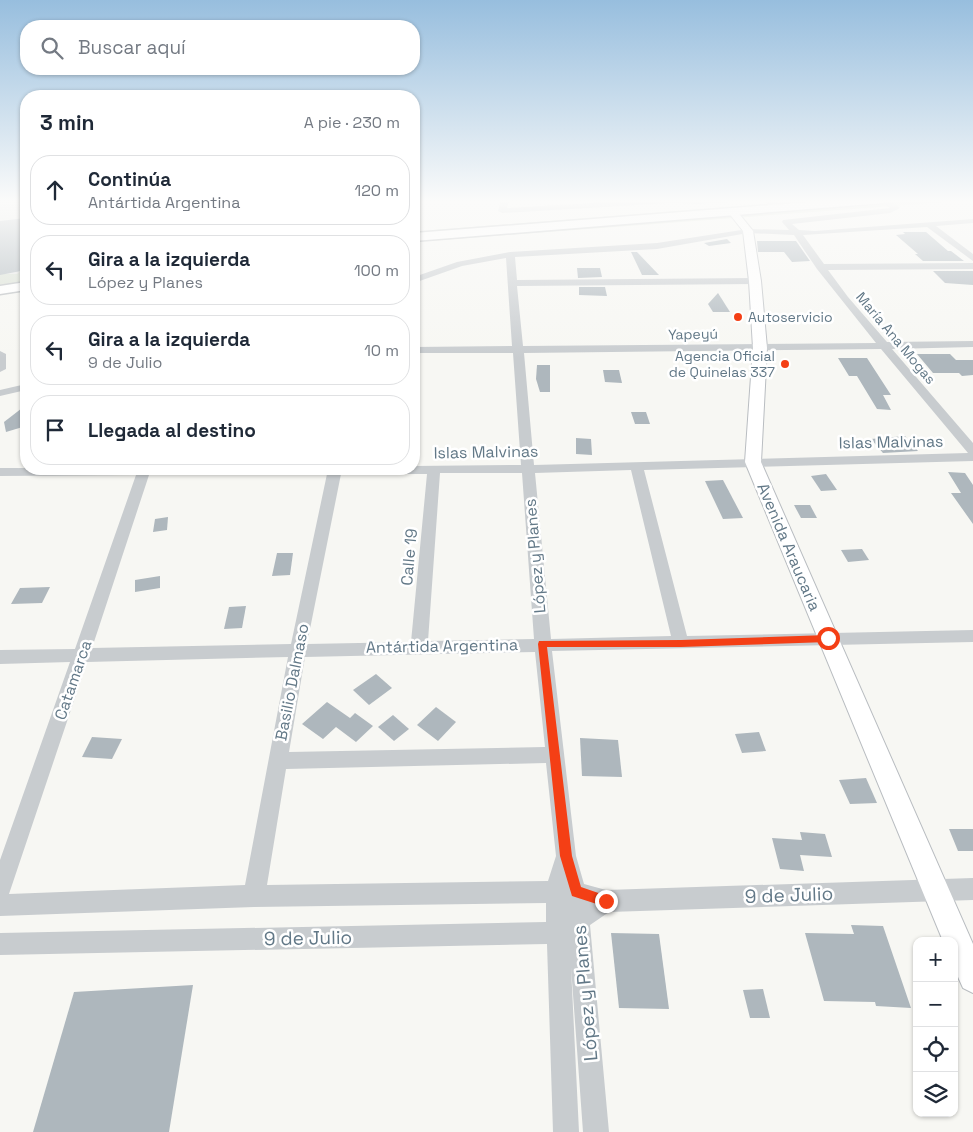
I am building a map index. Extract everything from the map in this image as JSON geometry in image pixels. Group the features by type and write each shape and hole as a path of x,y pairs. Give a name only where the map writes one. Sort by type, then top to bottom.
{"highway":[{"path":"0,290 20,287"}],"main road":[{"name":"Avenida Araucaria","path":"751,253 760,348 753,462 973,978"}],"street":[{"path":"420,278 460,264 510,255 545,253"},
{"name":"María Ana Mogas","path":"811,253 973,452"},
{"name":"López y Planes","path":"510,255 542,644 566,856 566,892 558,934 566,1132"},
{"path":"820,266 973,266"},
{"path":"512,283 755,281"},
{"name":"Yapeyú","path":"420,350 760,348 973,344"},
{"path":"0,369 2,354"},
{"path":"0,393 20,388"},
{"name":"Islas Malvinas","path":"420,471 637,468 753,462 973,457"},
{"path":"637,468 681,643"},
{"name":"Calle 19","path":"420,647 434,471"},
{"name":"Islas Malvinas","path":"0,472 20,472"},
{"name":"Catamarca","path":"0,890 142,475"},
{"name":"Basilio Dalmaso","path":"254,896 298,649 334,475"},
{"name":"Antártida Argentina","path":"0,657 298,649 973,636"},
{"path":"278,761 556,755"},
{"name":"9 de Julio","path":"0,904 254,896 566,892 606,901 973,889"},
{"name":"López y Planes","path":"566,892 578,919 596,1132"},
{"path":"558,934 606,901"},
{"name":"9 de Julio","path":"0,944 558,934"}],"shaded area":[{"path":"0,253 20,253 20,276 0,278"},
{"path":"20,272 20,292 0,294 0,274 17,274"}],"building":[{"path":"0,253 20,253 20,271 0,275"},
{"path":"631,253 638,253 659,275 642,275"},
{"path":"785,253 804,253 810,261 792,262"},
{"path":"917,253 953,253 964,261 923,261 915,254 918,254"},
{"path":"577,268 600,268 602,277 578,278"},
{"path":"933,271 973,271 973,285 945,283"},
{"path":"579,287 605,287 607,296 579,295"},
{"path":"718,293 730,312 713,312 708,304"},
{"path":"917,354 950,354 956,360 973,360 973,375 962,376 959,373 933,373"},
{"path":"838,358 867,358 891,395 883,395 891,410 877,409 857,376 849,376"},
{"path":"537,365 550,365 550,392 540,392 536,379"},
{"path":"603,370 619,370 622,383 605,382"},
{"path":"20,410 20,428 6,432 4,422"},
{"path":"631,412 646,412 650,424 635,424"},
{"path":"905,436 918,451 883,453 871,439"},
{"path":"576,438 591,439 592,455 576,454"},
{"path":"948,472 965,473 973,485 973,524 951,493 961,493"},
{"path":"826,474 837,490 821,491 811,476"},
{"path":"723,480 743,518 723,519 705,481"},
{"path":"794,505 810,505 817,518 801,518"},
{"path":"168,517 167,530 153,532 155,519"},
{"path":"862,549 869,560 848,562 841,550"},
{"path":"277,553 293,553 290,575 272,576"},
{"path":"160,576 160,588 135,592 135,580"},
{"path":"50,587 42,603 11,604 20,588"},
{"path":"246,606 242,628 224,629 229,607"},
{"path":"376,674 392,688 369,705 353,690"},
{"path":"327,702 350,718 355,713 373,726 356,742 336,727 323,739 302,724"},
{"path":"436,707 456,722 438,741 417,725"},
{"path":"393,715 409,729 394,741 378,727"},
{"path":"759,732 766,751 742,753 735,734"},
{"path":"92,737 122,739 112,759 82,757"},
{"path":"580,738 618,740 622,777 582,776"},
{"path":"866,778 877,803 850,804 839,780"},
{"path":"949,829 973,829 973,851 958,851"},
{"path":"800,832 825,834 832,857 800,855 804,871 780,869 772,838 802,840"},
{"path":"851,925 883,926 911,1008 876,1006 875,1002 824,1001 805,933 854,934"},
{"path":"611,933 659,934 669,1009 619,1008"},
{"path":"193,985 169,1132 33,1132 74,992"},
{"path":"763,989 770,1018 750,1018 743,990"}],"place":[{"name":"Autoservicio","path":"738,317"},
{"name":"Agencia Oficial de Quinelas 337","path":"785,364"}],"route":[{"path":"606,901 576,892 566,856 542,644 681,643 828,638"}]}
